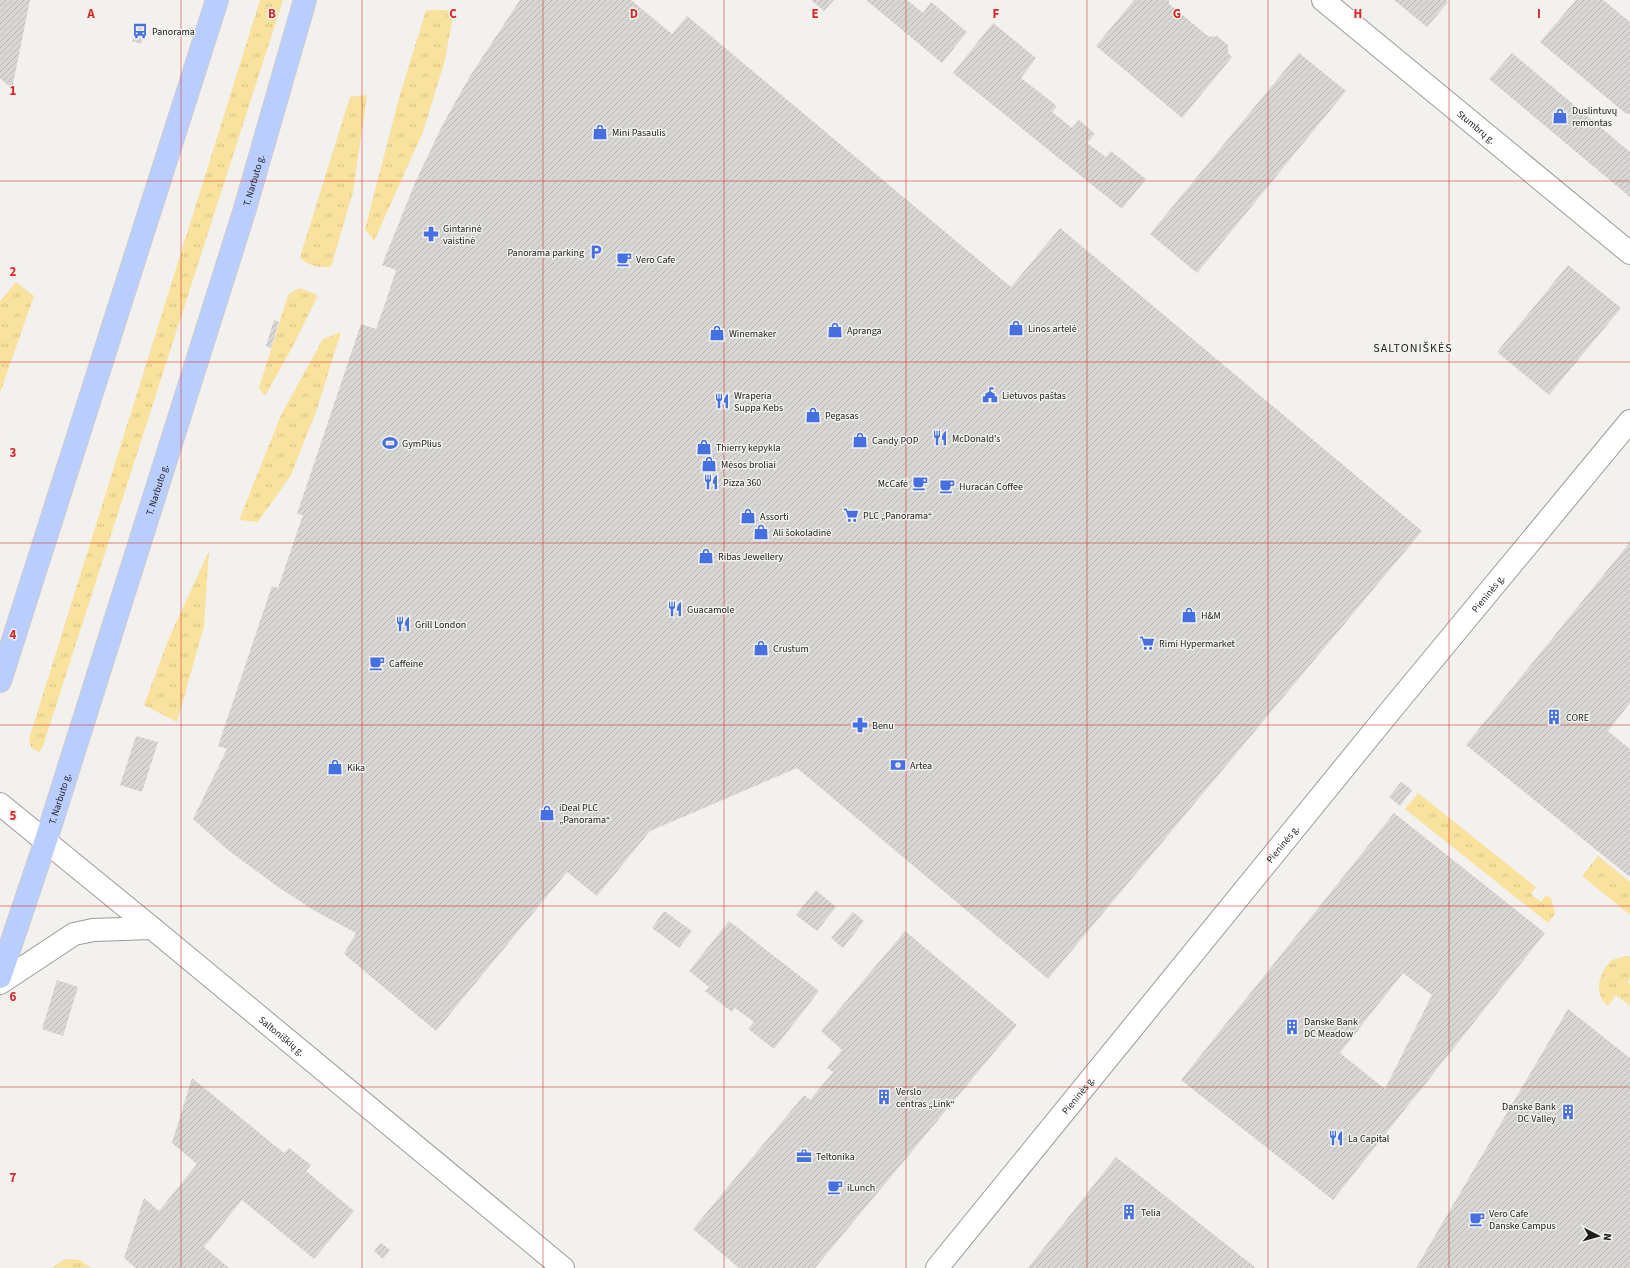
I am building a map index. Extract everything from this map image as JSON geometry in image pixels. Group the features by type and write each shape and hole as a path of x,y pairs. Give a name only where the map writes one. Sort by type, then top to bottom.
{"main road":[{"path":"0,681 217,0"},
{"name":"T. Narbuto g.","path":"0,977 46,840 244,212 305,0"}],"street":[{"name":"Stumbrų g.","path":"1324,0 1630,253"},
{"name":"Pieninės g.","path":"937,1268 1391,710 1630,421"},
{"name":"Saltoniškių g.","path":"0,804 46,840 563,1268"},
{"path":"0,984 74,934 93,930 152,928"}],"green space":[{"path":"260,0 283,0 43,746 39,752 31,747 29,739"},
{"path":"426,10 454,10 445,60 423,132 374,241 365,229 399,98"},
{"path":"367,95 353,192 331,267 314,266 300,257 350,97"},
{"path":"16,282 34,296 0,393 0,301"},
{"path":"299,288 318,295 294,344 265,396 259,388 288,295"},
{"path":"341,332 317,409 291,475 258,522 239,520 281,415 323,339"},
{"path":"209,551 204,626 177,722 144,705 169,638"},
{"path":"1418,793 1536,887 1531,894 1541,902 1546,895 1551,898 1555,914 1548,923 1405,809"},
{"path":"1598,856 1630,882 1630,915 1582,876"},
{"path":"1630,956 1630,979 1628,982 1630,984 1630,1006 1616,995 1608,1006 1599,991 1602,973 1611,961"},
{"path":"67,1259 80,1260 91,1268 53,1268 58,1263"}],"building":[{"path":"0,0 30,0 12,89 0,78"},
{"name":"PLC „Panorama“","path":"520,0 631,0 672,34 687,16 1011,287 1060,228 1422,531 1048,979 797,768 650,831 597,896 567,872 436,1031 344,954 356,933 315,911 278,887 228,850 193,819 227,749 218,746 272,586 278,588 303,515 297,514 361,324 376,329 388,295 396,270 382,265 415,183 442,126 470,76"},
{"path":"811,0 834,0 824,11"},
{"path":"866,0 907,0 923,13 931,2 967,32 942,63"},
{"path":"1134,0 1169,0 1169,4 1209,37 1217,36 1228,45 1228,53 1232,57 1182,118 1096,46"},
{"path":"1394,0 1446,0 1448,2 1427,27"},
{"path":"1576,0 1603,0 1630,22 1630,114 1625,113 1540,42"},
{"path":"993,23 1036,58 1021,78 1057,106 1052,112 1072,128 1079,120 1095,134 1087,143 1106,157 1111,151 1146,179 1122,209 953,73"},
{"path":"138,24 146,27 141,44 132,41"},
{"path":"1299,53 1346,91 1197,273 1150,234"},
{"path":"1512,53 1630,152 1630,197 1489,79"},
{"path":"1568,265 1621,308 1549,395 1497,352"},
{"path":"274,320 279,322 271,348 266,346"},
{"name":"CORE","path":"1630,542 1630,703 1608,731 1630,749 1630,877 1466,745"},
{"path":"136,736 158,742 142,792 120,785"},
{"path":"1401,782 1412,790 1400,806 1389,797"},
{"name":"Danske Bank DC Meadow","path":"1394,813 1545,933 1333,1200 1181,1080","holes":["1403,973 1432,995 1385,1089 1340,1053"]},
{"path":"816,890 836,907 817,931 796,915"},
{"path":"664,911 692,931 679,948 652,928"},
{"path":"853,912 864,921 843,948 831,938"},
{"path":"729,921 819,991 774,1049 748,1029 754,1022 735,1008 732,1012 705,991 709,987 689,971"},
{"name":"Verslo centras „Link“","path":"905,931 1017,1025 815,1268 739,1268 693,1229 804,1095 810,1100 833,1072 827,1068 842,1050 821,1031"},
{"path":"57,980 78,987 63,1036 42,1029"},
{"name":"Danske Bank DC Valley","path":"1568,1009 1630,1058 1630,1268 1416,1268"},
{"path":"192,1078 284,1153 289,1148 311,1165 306,1171 354,1211 314,1259 242,1200 204,1247 229,1268 136,1268 124,1258 144,1198 159,1211 197,1164 172,1143"},
{"name":"Telia","path":"1116,1157 1256,1268 1028,1268"},
{"path":"381,1243 390,1250 383,1259 374,1251"}],"place":[{"name":"Panorama","path":"140,31"},
{"name":"Duslintuvų remontas","path":"1560,116"},
{"name":"Mini Pasaulis","path":"600,132"},
{"name":"Gintarinė vaistinė","path":"431,234"},
{"name":"Panorama parking","path":"596,252"},
{"name":"Vero Cafe","path":"624,259"},
{"name":"Linos artelė","path":"1016,328"},
{"name":"Apranga","path":"835,330"},
{"name":"Winemaker","path":"717,333"},
{"name":"Lietuvos paštas","path":"990,395"},
{"name":"Wraperia Suppa Kebs","path":"722,401"},
{"name":"Pegasas","path":"813,415"},
{"name":"McDonald's","path":"940,438"},
{"name":"Candy POP","path":"860,440"},
{"name":"GymPlius","path":"390,443"},
{"name":"Thierry kepykla","path":"704,447"},
{"name":"Mėsos broliai","path":"709,464"},
{"name":"Pizza 360","path":"711,482"},
{"name":"McCafé","path":"920,483"},
{"name":"Huracán Coffee","path":"947,486"},
{"name":"PLC „Panorama“","path":"851,515"},
{"name":"Assorti","path":"748,516"},
{"name":"Ali šokoladinė","path":"761,532"},
{"name":"Ribas Jewellery","path":"706,556"},
{"name":"Guacamole","path":"675,609"},
{"name":"H&M","path":"1189,615"},
{"name":"Grill London","path":"403,624"},
{"name":"Rimi Hypermarket","path":"1147,643"},
{"name":"Crustum","path":"761,648"},
{"name":"Caffeine","path":"377,663"},
{"name":"CORE","path":"1554,717"},
{"name":"Benu","path":"860,725"},
{"name":"Artea","path":"898,765"},
{"name":"Kika","path":"335,767"},
{"name":"iDeal PLC „Panorama“","path":"547,813"},
{"name":"Danske Bank DC Meadow","path":"1292,1027"},
{"name":"Verslo centras „Link“","path":"884,1097"},
{"name":"Danske Bank DC Valley","path":"1568,1112"},
{"name":"La Capital","path":"1336,1138"},
{"name":"Teltonika","path":"804,1156"},
{"name":"iLunch","path":"835,1187"},
{"name":"Telia","path":"1129,1212"},
{"name":"Vero Cafe Danske Campus","path":"1477,1219"}],"district":[{"name":"SALTONIŠKĖS","path":"1413,348"}]}
